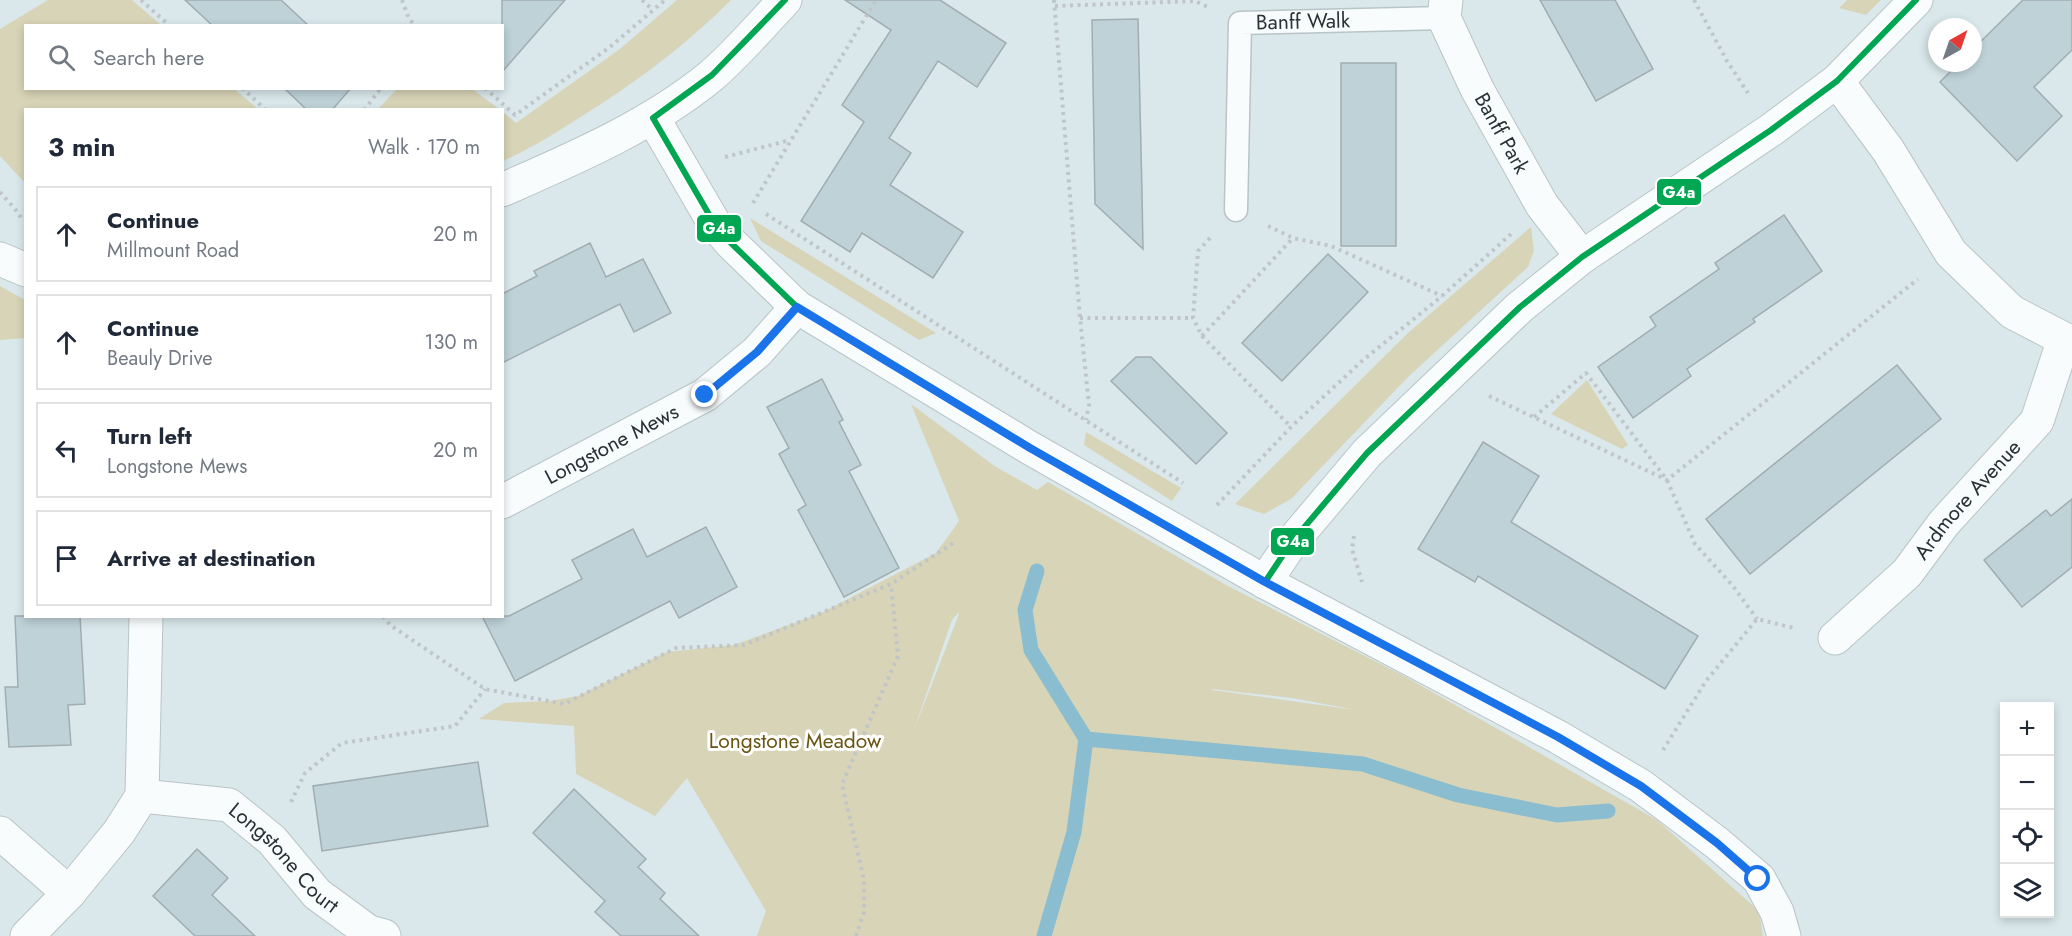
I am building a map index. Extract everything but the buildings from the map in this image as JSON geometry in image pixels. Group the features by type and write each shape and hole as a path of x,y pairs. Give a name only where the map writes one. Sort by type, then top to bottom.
{"street":[{"path":"504,189 560,165 653,118 712,75 785,0"},
{"path":"1265,582 1290,543 1367,453 1520,307 1582,257 1771,130 1837,81 1916,0"},
{"name":"Banff Park","path":"1445,9 1477,88 1542,206 1582,257"},
{"name":"Ardmore Avenue","path":"1835,638 1907,573 1944,523 2037,422 2068,339 2012,312 1951,253 1888,150 1837,81"},
{"path":"653,118 714,223 731,243 797,307 1030,448 1265,582 1558,737 1641,786 1717,843 1758,879 1777,912 1784,936"},
{"path":"0,259 24,269"},
{"name":"Longstone Mews","path":"504,501 705,395 757,352 797,307"},
{"path":"27,936 69,893 119,832 142,796 146,618"},
{"name":"Longstone Court","path":"142,796 229,805 272,840 317,894 369,932 384,936"},
{"path":"0,833 69,893"}],"lane":[{"name":"Banff Walk","path":"1236,210 1240,23 1445,9"}],"path":[{"path":"141,0 168,24"},
{"path":"402,0 409,19 414,24"},
{"path":"642,0 653,10"},
{"path":"487,90 515,115 610,47 664,0"},
{"path":"731,243 876,0"},
{"path":"1054,0 1089,405 1086,420"},
{"path":"1694,0 1727,61 1771,130"},
{"path":"1055,6 1195,1"},
{"path":"244,90 264,108"},
{"path":"366,108 379,90"},
{"path":"683,167 791,140"},
{"path":"0,192 21,219"},
{"path":"752,205 1190,487"},
{"path":"1209,499 1218,506 1291,427 1362,361 1442,296 1542,206"},
{"path":"1291,427 1202,336 1193,318 1198,252 1236,210 1293,238 1331,246 1442,296"},
{"path":"1202,336 1293,238"},
{"path":"1666,480 1951,253"},
{"path":"1080,318 1193,318"},
{"path":"1534,417 1586,373 1666,480 1695,544 1733,586 1756,619 1835,638"},
{"path":"1481,393 1666,480"},
{"path":"1355,530 1352,549 1362,582"},
{"path":"385,618 390,625 485,689 564,704 676,648 744,645 891,584 953,543"},
{"path":"856,936 864,912 864,880 842,784 898,656 891,584"},
{"path":"1641,786 1706,681 1756,619"},
{"path":"272,840 305,773 342,743 455,726 485,689"}],"green space":[{"path":"48,0 132,0 160,24 24,24 24,90 235,90 257,108 24,108 24,182 0,156 0,29"},
{"path":"677,0 731,0 677,49 639,78 551,135 504,160 504,113 516,123 620,49"},
{"path":"1847,0 1881,0 1866,15 1839,8"},
{"path":"396,90 473,90 498,108 379,108"},
{"path":"750,218 936,333 919,340 761,241"},
{"path":"1531,227 1534,251 1528,267 1408,377 1291,499 1264,514 1235,504 1408,333"},
{"path":"0,286 24,299 24,338 0,340"},
{"path":"1587,380 1628,445 1622,449 1551,414"},
{"name":"Longstone Meadow","path":"911,404 996,467 1037,490 1048,482 1228,586 1406,677 1657,820 1759,911 1763,936 757,936 766,911 687,778 655,816 576,774 574,726 479,719 504,703 549,701 578,696 667,652 734,645 821,613 936,553 959,521","holes":["959,614 914,730 952,620","1212,690 1292,698 1356,710"]},
{"path":"1086,432 1181,488 1172,501 1084,445"}],"waterway":[{"path":"1037,571 1025,610 1031,650 1086,739"},
{"path":"1086,739 1363,764 1458,795 1557,815 1608,811"},
{"path":"1044,936 1074,832 1086,739"}],"transit line":[{"name":"G4a","path":"785,0 712,75 653,118 714,223 731,243 797,307 1030,448 1265,582 1291,543 1367,453 1520,307 1582,257 1771,130 1837,81 1916,0"}],"route":[{"path":"705,395 757,352 797,307 1030,448 1265,582 1558,737 1641,786 1717,843 1758,879"}]}
